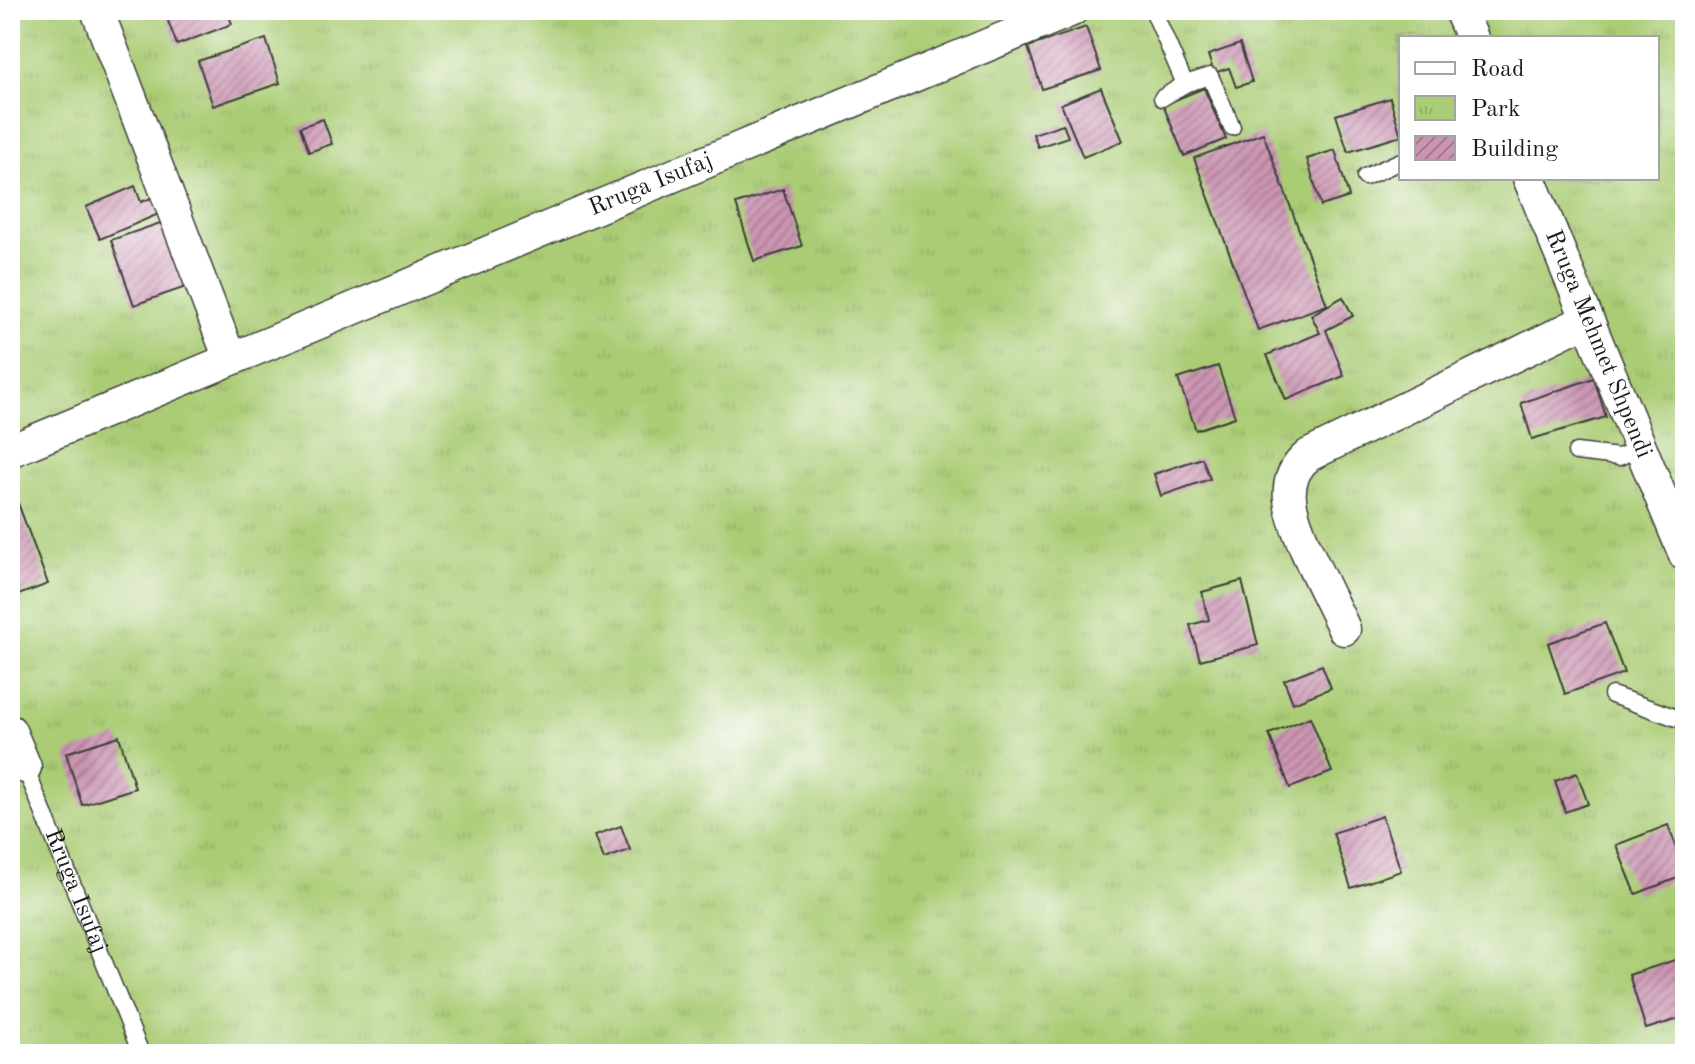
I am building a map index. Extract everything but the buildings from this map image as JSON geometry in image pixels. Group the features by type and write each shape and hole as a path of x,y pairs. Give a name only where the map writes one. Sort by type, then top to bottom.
{"street":[{"path":"97,10 230,359"},
{"name":"Rruga Isufaj","path":"10,451 1072,10"},
{"path":"1460,10 1471,36"},
{"name":"Rruga Mehmet Shpendi","path":"1530,180 1685,555"},
{"path":"1344,629 1295,520 1290,499 1291,482 1298,464 1309,455 1587,320"},
{"name":"Rruga Isufaj","path":"10,731 25,767"}],"lane":[{"path":"1153,10 1185,84"},
{"path":"1162,98 1185,84 1210,76 1232,127"},
{"path":"1365,177 1399,162"},
{"path":"1576,452 1619,457 1640,448"},
{"path":"1612,695 1685,721"},
{"name":"Rruga Isufaj","path":"25,767 140,1051"}],"green space":[{"path":"10,10 1685,10 1685,1054 10,1054"}]}
